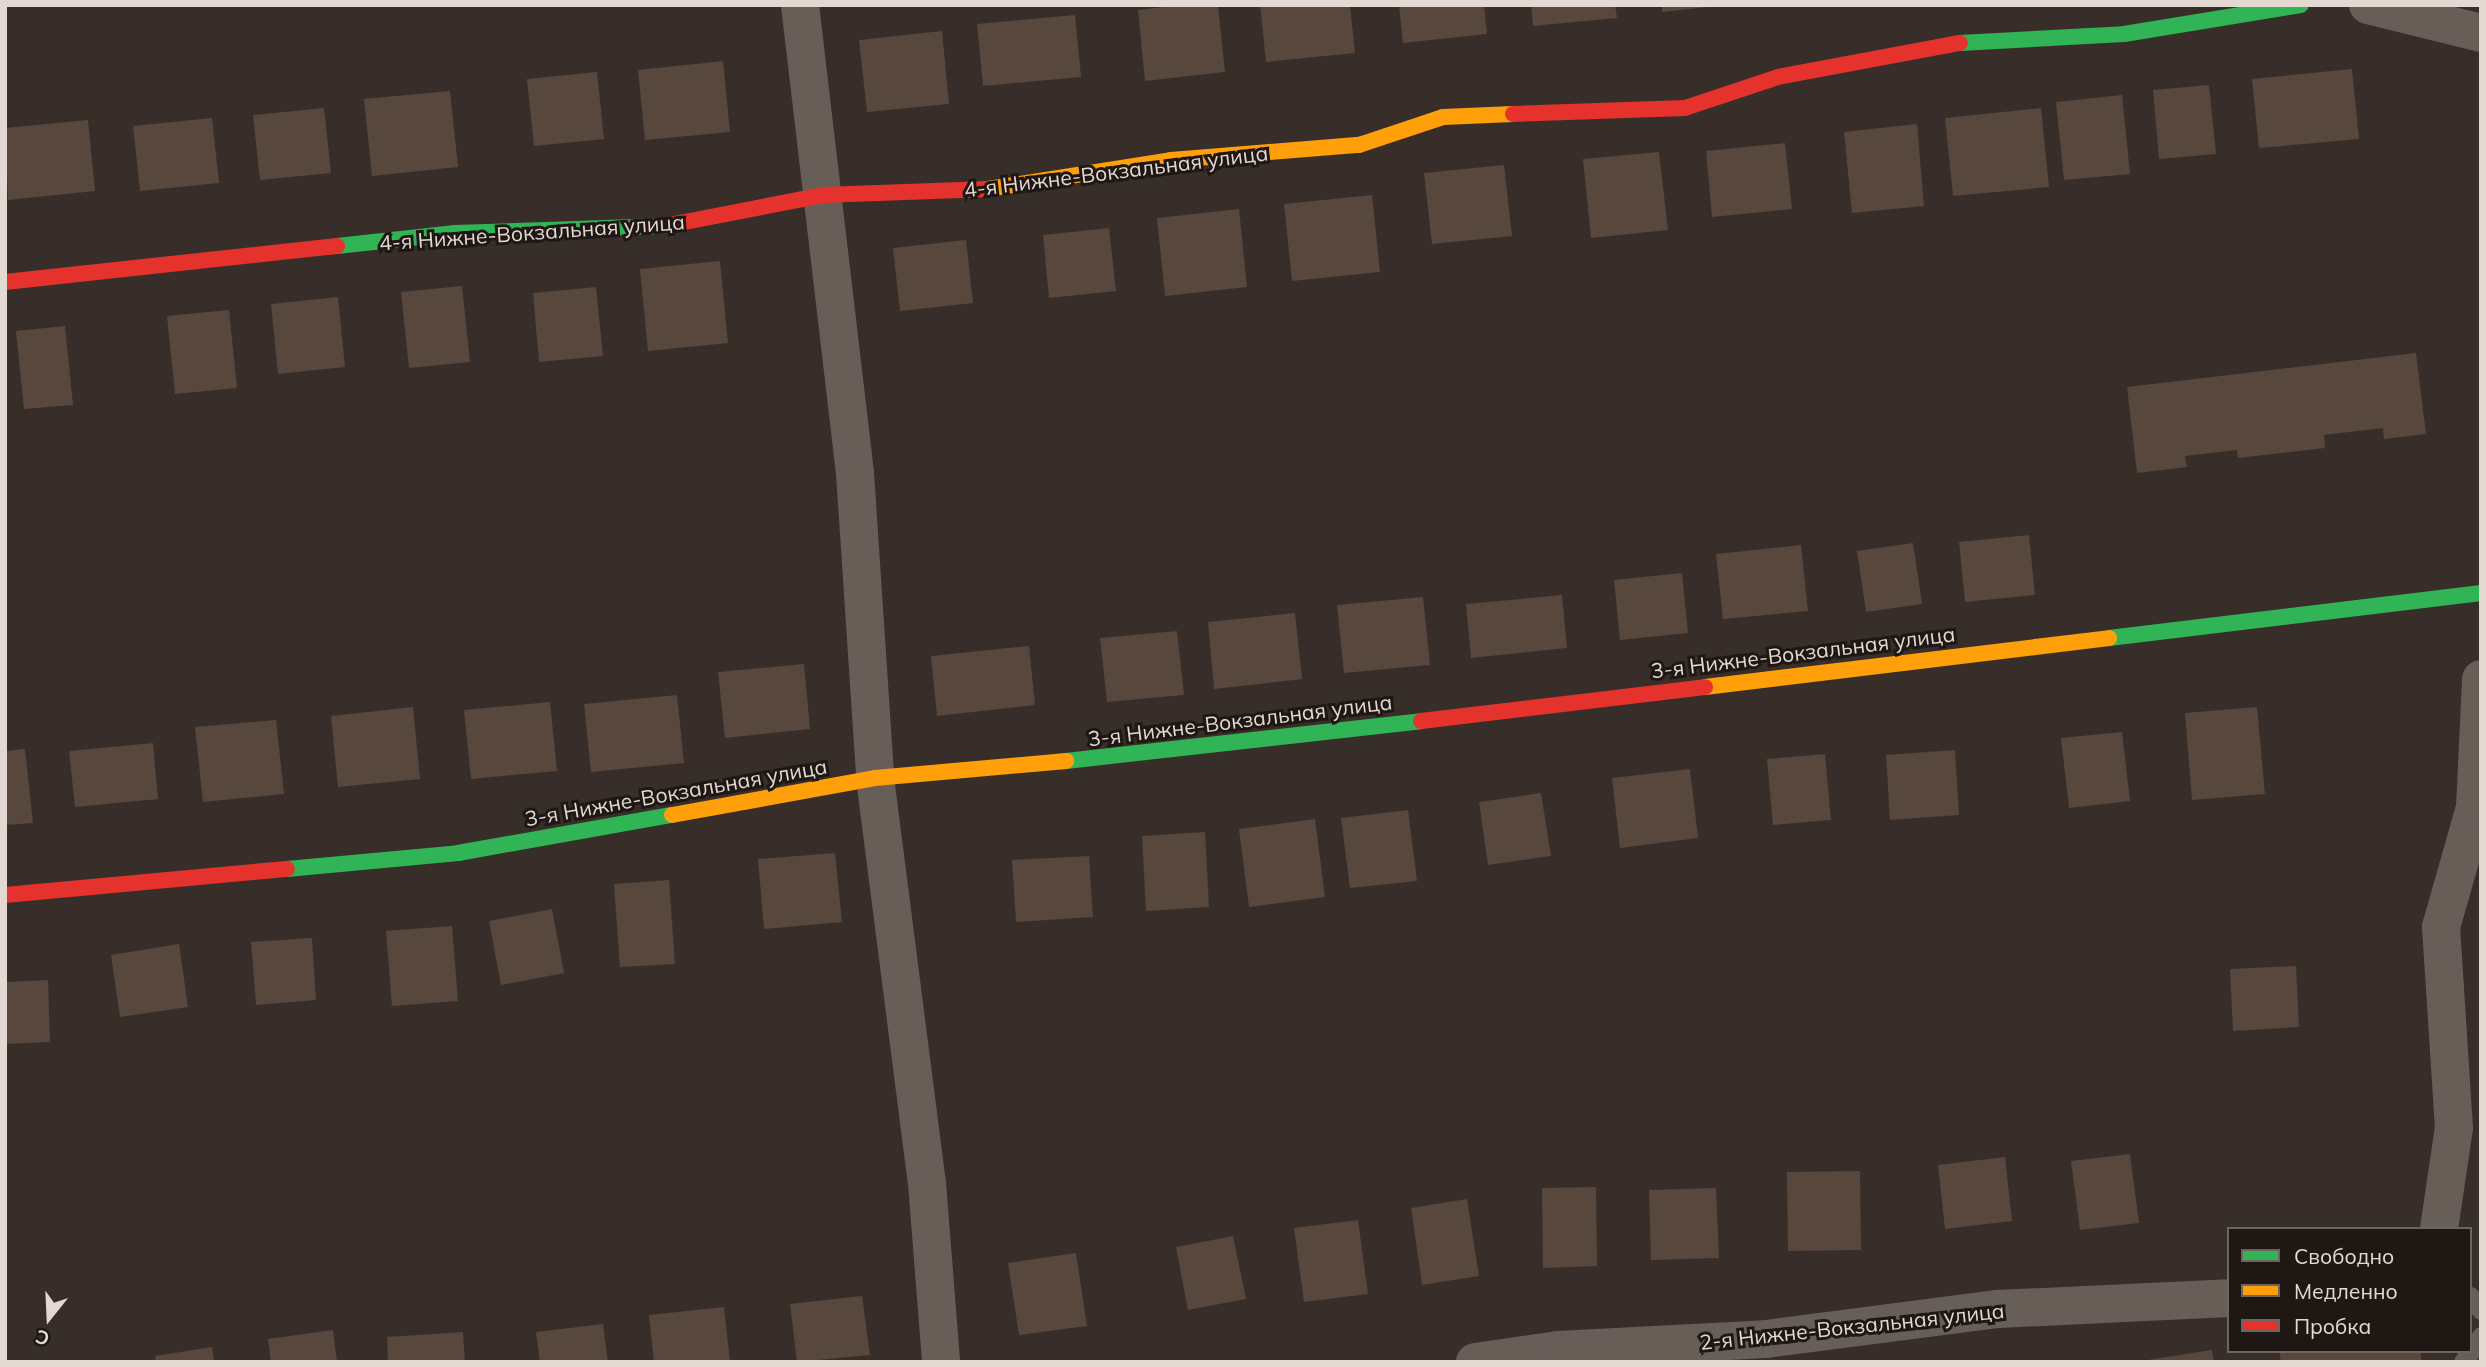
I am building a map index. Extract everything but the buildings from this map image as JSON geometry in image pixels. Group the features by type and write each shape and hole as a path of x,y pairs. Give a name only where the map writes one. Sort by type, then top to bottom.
{"street":[{"path":"800,5 855,473 875,778 927,1183 941,1362"},
{"name":"4-я Нижне-Вокзальная улица","path":"5,282 455,233 664,226 823,195 981,190 1171,160 1359,145 1443,117 1685,108 1777,77 1940,44 2124,34 2301,5"},
{"path":"2368,5 2481,33"},
{"name":"3-я Нижне-Вокзальная улица","path":"5,895 458,852 875,778 1172,751 2481,593"},
{"path":"2440,1227 2454,1128 2441,927 2478,813 2481,679"},
{"name":"2-я Нижне-Вокзальная улица","path":"1475,1362 1558,1350 1766,1339 1998,1309 2227,1298"}],"traffic: fast":[{"path":"1960,43 2124,34 2301,5"},
{"path":"337,246 455,233 664,226"},
{"path":"2109,638 2481,593"},
{"path":"1066,761 1421,721"},
{"path":"287,869 458,853 672,815"}],"traffic: slow":[{"path":"988,189 1171,160 1359,145 1443,117 1513,114"},
{"path":"1705,687 2109,638"},
{"path":"672,815 875,778 1066,761"}],"traffic: jam":[{"path":"1513,114 1685,108 1778,77 1960,43"},
{"path":"664,226 823,195 988,189"},
{"path":"5,282 337,246"},
{"path":"1421,721 1705,687"},
{"path":"5,895 287,869"}]}
